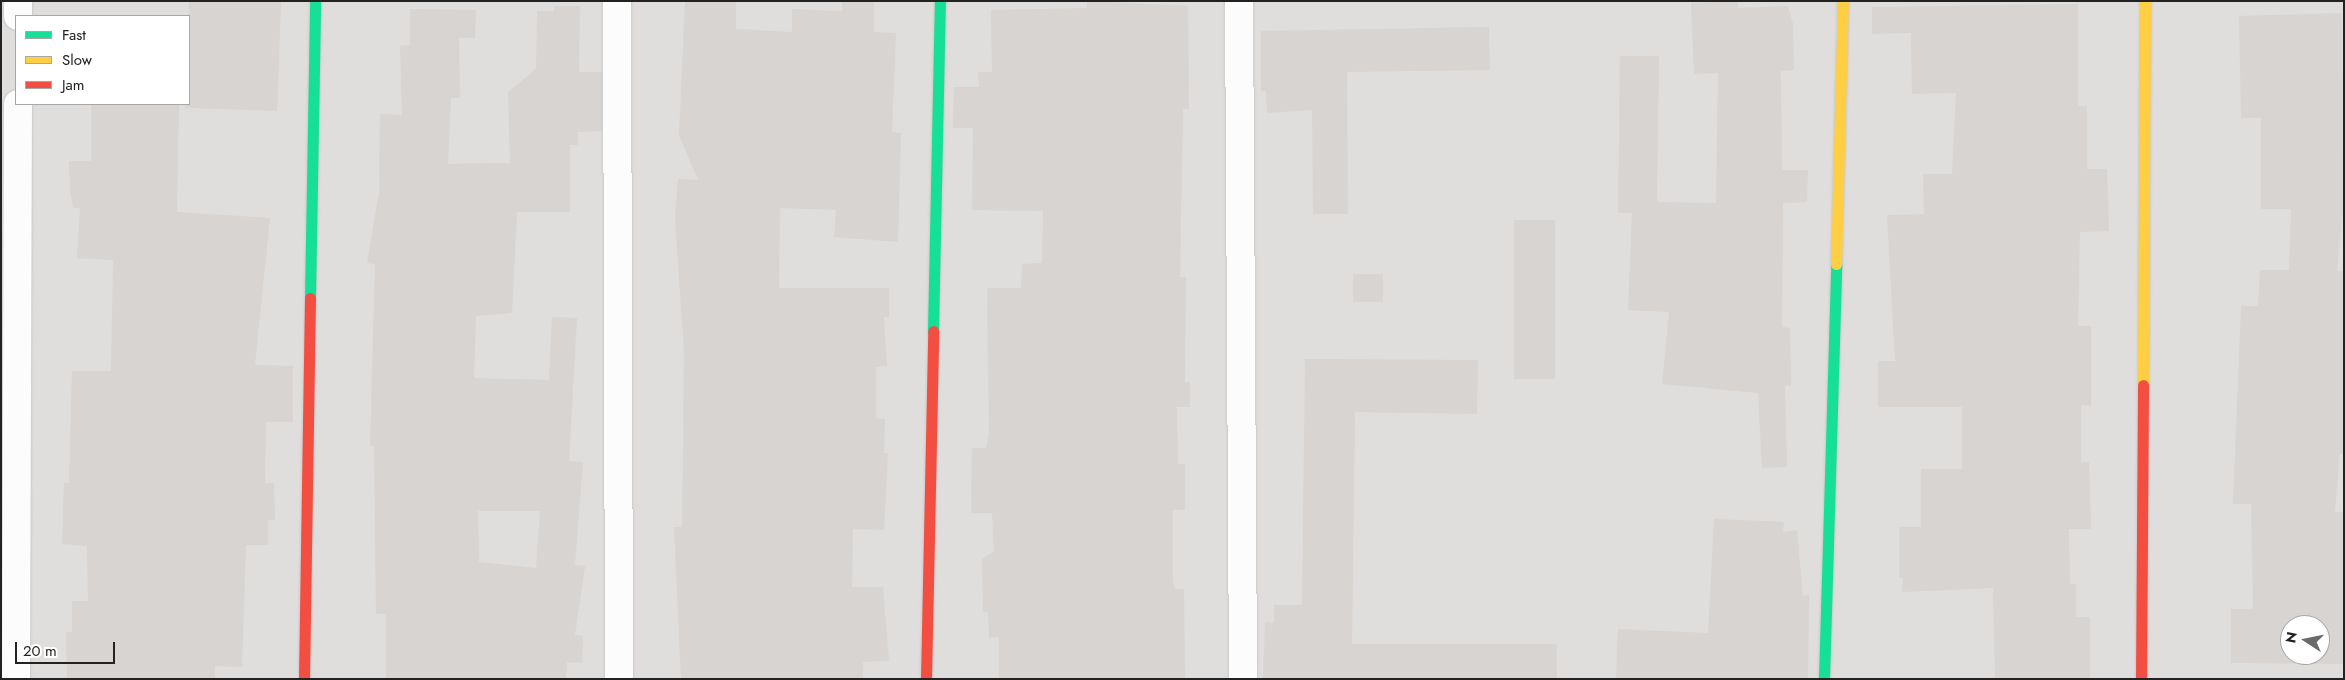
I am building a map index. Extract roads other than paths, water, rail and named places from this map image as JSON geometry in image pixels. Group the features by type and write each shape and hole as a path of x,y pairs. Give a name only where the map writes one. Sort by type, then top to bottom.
{"street":[{"path":"18,1 18,15"},
{"path":"304,679 315,1"},
{"path":"616,1 620,679"},
{"path":"926,679 940,1"},
{"path":"1239,1 1243,679"},
{"path":"1824,679 1843,1"},
{"path":"2141,679 2145,1"},
{"path":"16,679 18,105"}]}
